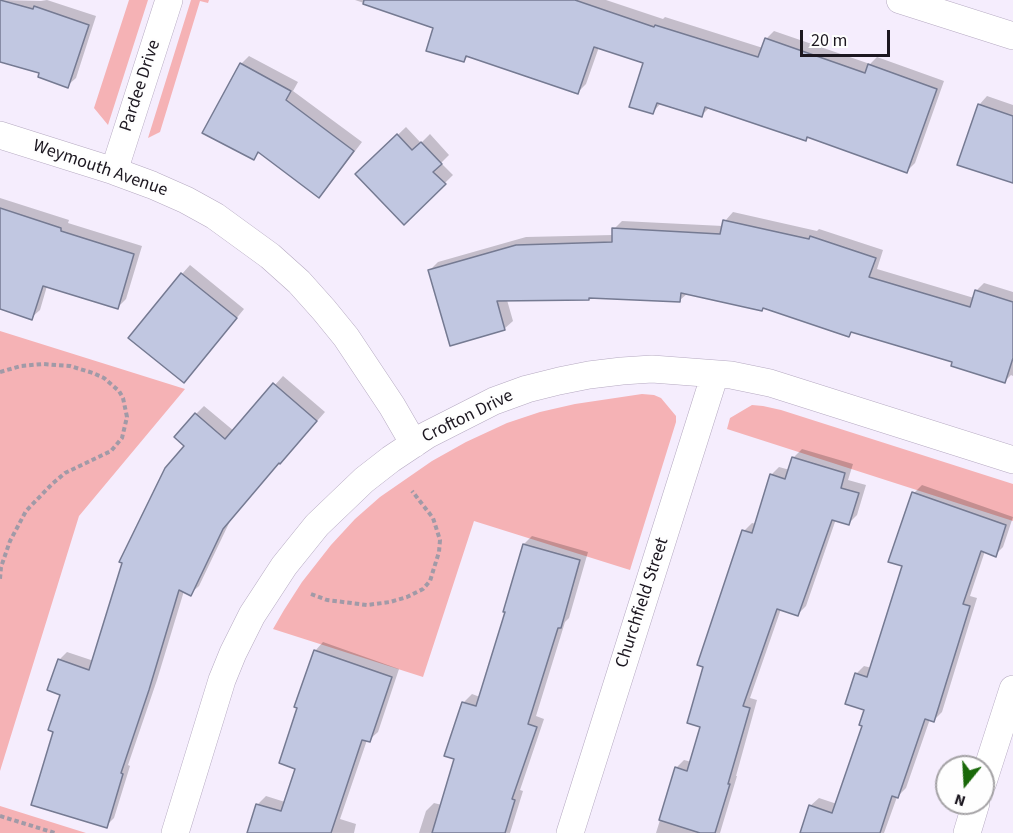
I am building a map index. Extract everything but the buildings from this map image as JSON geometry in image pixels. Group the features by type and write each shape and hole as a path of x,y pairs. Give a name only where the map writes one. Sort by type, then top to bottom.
{"street":[{"name":"Pardee Drive","path":"114,171 169,0"},
{"path":"900,0 950,8 1013,36"},
{"name":"Weymouth Avenue","path":"0,135 161,188 214,216 270,256 299,282 346,337 392,406 414,444"},
{"name":"Crofton Drive","path":"175,833 222,680 244,632 267,591 290,557 325,517 364,480 414,444 494,400 527,389 589,375 652,369 739,376 770,383 1013,460"},
{"name":"Churchfield Street","path":"570,833 715,374"},
{"path":"992,755 1013,689"},
{"path":"967,833 972,815"}],"path":[{"path":"0,372 21,366 43,364 70,366 93,373 104,378 119,391 127,417 122,438 111,451 65,473 52,483 26,511 10,541 1,567 0,579"},
{"path":"311,594 327,600 367,605 398,599 423,588 430,581 439,552 440,540 433,518 412,491"},
{"path":"0,816 55,833"}],"shaded area":[{"path":"129,0 148,0 108,125 94,108"},
{"path":"191,0 209,0 208,3 200,1 160,132 148,138"},
{"path":"0,331 185,389 79,516 0,771"},
{"path":"642,394 661,398 676,416 676,422 630,570 474,521 423,677 273,629 302,582 355,519 380,497 432,461 507,423 540,412"},
{"path":"752,405 781,410 1013,484 1013,521 727,429 730,418"},
{"path":"0,806 86,833 0,833"}]}
